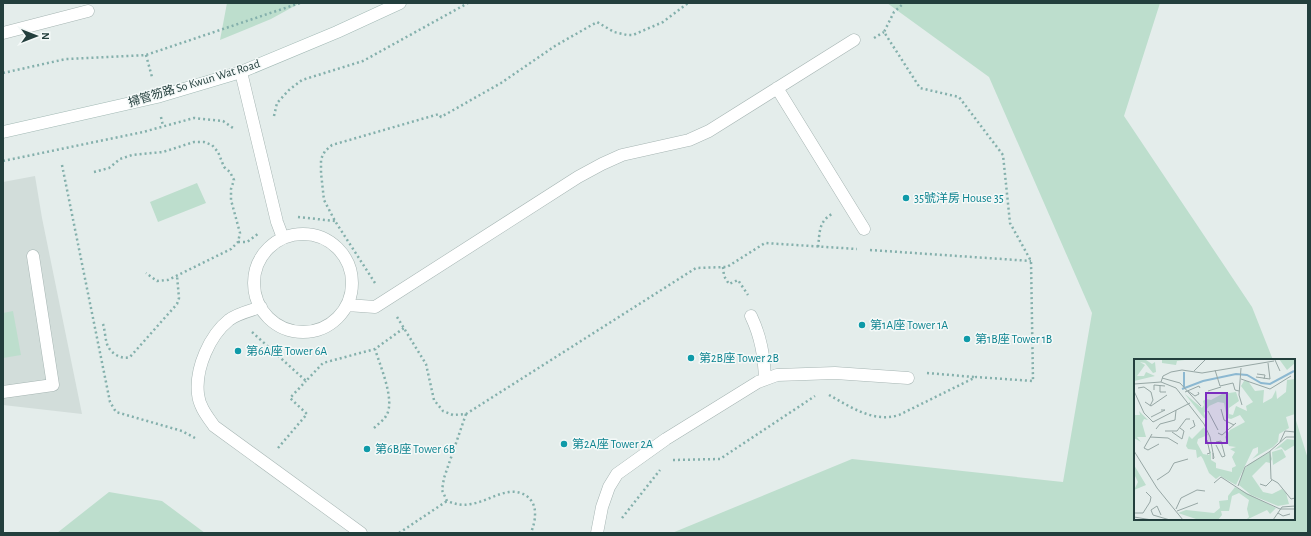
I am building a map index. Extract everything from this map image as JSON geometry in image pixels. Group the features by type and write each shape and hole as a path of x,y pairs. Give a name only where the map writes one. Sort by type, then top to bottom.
{"street":[{"name":"掃管笏路 So Kwun Wat Road","path":"3,132 157,97 241,72 337,32 400,3"},
{"path":"3,33 88,11"},
{"path":"347,305 375,307 578,177 622,155 689,140 708,131 854,40"},
{"path":"241,72 277,222 283,238"},
{"path":"777,88 864,229"},
{"path":"294,235 316,235 329,241 340,250 348,262 352,276 352,290 347,305 339,318 326,327 312,332 296,332 282,328 269,318 261,307 256,294 254,280 257,265 265,252 283,238 294,235"},
{"path":"3,392 53,385 33,256"},
{"path":"261,307 231,318 218,331 206,349 199,374 198,394 202,409 214,426 361,533"},
{"path":"751,316 761,340 764,356 765,379"},
{"path":"597,533 602,507 609,487 618,474 666,439 758,382 777,375 835,373 908,378"}],"path":[{"path":"3,73 66,59 146,55 300,3"},
{"path":"277,222 296,217 335,222 324,200 320,166 321,159 325,151 332,145 439,114 441,117 502,84 555,46 597,22 614,32 633,35 662,22 688,3"},
{"path":"904,3 894,12 884,32 920,88 959,97 1003,155 1010,223 1031,261 1033,381 908,372 908,378"},
{"path":"94,172 109,168 120,159 132,155 164,152 194,142 204,142 212,145 218,152 224,167 230,172 234,180 231,189 231,200 240,233 238,242 231,248 168,280 157,281 146,273"},
{"path":"62,165 108,395 112,408 116,412 182,431 197,439"},
{"path":"818,247 821,224 827,217 849,205"},
{"path":"422,356 426,364 434,400 443,410 453,415 466,414 696,268 727,267 765,243 858,249"},
{"path":"866,250 1031,261"},
{"path":"723,267 724,276 729,284 738,280 751,299"},
{"path":"103,324 107,344 110,349 125,359 130,357 177,304 179,298 177,276"},
{"path":"236,317 306,381"},
{"path":"264,463 307,414 290,398 323,363 375,349 404,328"},
{"path":"374,428 386,416 390,406 389,396 375,349"},
{"path":"826,393 866,415 891,418 976,377"},
{"path":"672,460 720,458 726,456 818,394"},
{"path":"466,414 444,478 442,490 447,501 460,505 471,504 510,492 520,493 530,497 534,506 535,515 532,533"},
{"path":"619,521 662,469"},
{"path":"400,533 447,501"}],"shaded area":[{"path":"35,176 42,218 82,414 3,405 3,182"}],"green space":[{"path":"227,3 300,3 271,19 220,40"},
{"path":"887,3 1160,3 1124,116 1252,307 1273,359 1134,359 1134,520 1295,520 1295,417 1308,459 1308,533 672,533 852,459 1063,482 1092,313 989,77"},
{"path":"197,183 206,203 158,222 150,202"},
{"path":"13,311 21,355 3,358 3,313"},
{"path":"109,492 162,501 205,533 57,533"}],"place":[{"name":"35號洋房 House 35","path":"906,198"},
{"name":"第1A座 Tower 1A","path":"862,325"},
{"name":"第1B座 Tower 1B","path":"967,339"},
{"name":"第6A座 Tower 6A","path":"238,351"},
{"name":"第2B座 Tower 2B","path":"691,358"},
{"name":"第2A座 Tower 2A","path":"564,444"},
{"name":"第6B座 Tower 6B","path":"367,449"}]}
